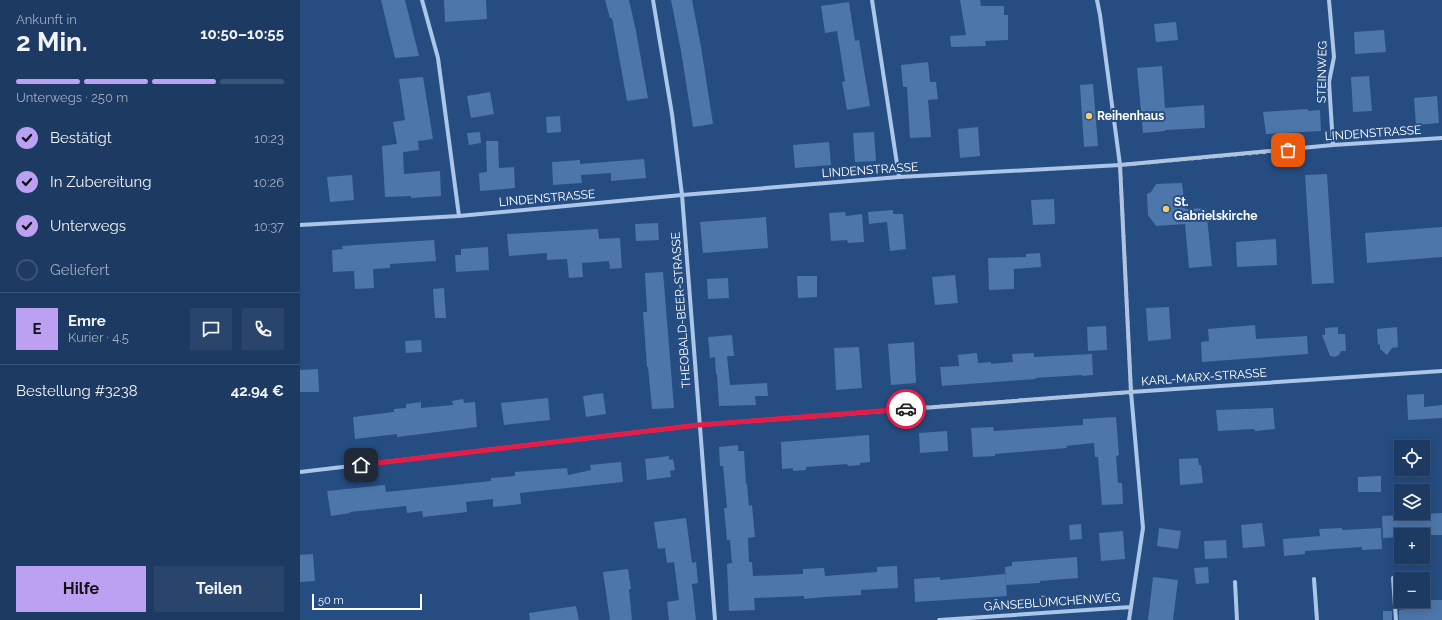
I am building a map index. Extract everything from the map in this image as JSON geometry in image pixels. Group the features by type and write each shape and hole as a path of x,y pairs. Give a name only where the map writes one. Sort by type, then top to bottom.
{"street":[{"path":"422,0 438,58 460,216"},
{"name":"THEOBALD-BEER-STRASSE","path":"653,0 672,114 682,195 715,620"},
{"path":"872,0 899,177"},
{"path":"1097,0 1120,165 1131,392 1143,528 1129,620"},
{"name":"STEINWEG","path":"1329,0 1334,58 1329,82 1333,145"},
{"name":"LINDENSTRASSE","path":"300,225 460,216 682,195 899,177 1120,165 1333,145 1442,138"},
{"name":"KARL-MARX-STRASSE","path":"300,472 699,425 1131,392 1442,371"},
{"path":"1393,578 1396,620"},
{"path":"1314,579 1317,620"},
{"path":"1235,582 1237,620"},
{"name":"GÄNSEBLÜMCHENWEG","path":"939,620 975,619 1131,607"}],"building":[{"path":"381,0 405,0 419,56 395,58"},
{"path":"444,0 486,0 487,19 445,22"},
{"path":"605,0 629,0 648,98 627,101 612,18 610,18"},
{"path":"671,0 692,0 713,124 693,127"},
{"path":"960,0 980,0 981,6 1004,6 1004,15 1008,15 1008,40 985,41 986,46 951,47 950,36 966,35"},
{"path":"849,2 855,41 859,40 870,106 847,110 842,82 845,81 837,31 825,33 821,6"},
{"path":"1176,22 1178,40 1156,42 1154,24"},
{"path":"1384,30 1386,52 1355,54 1354,32"},
{"path":"928,62 930,82 936,82 938,99 928,100 931,137 910,138 907,87 903,87 901,65"},
{"path":"1162,66 1165,108 1204,105 1205,128 1165,130 1143,133 1137,68"},
{"path":"1369,76 1372,111 1353,112 1351,77"},
{"path":"423,77 433,139 418,141 419,150 403,152 404,174 440,171 441,196 411,198 411,196 385,197 382,146 397,144 393,122 405,120 399,79"},
{"name":"Reihenhaus","path":"1093,84 1098,146 1084,147 1080,85"},
{"path":"490,92 494,114 471,118 467,96"},
{"path":"1437,96 1439,123 1416,125 1414,98"},
{"path":"1308,109 1308,111 1320,110 1321,131 1266,134 1263,112"},
{"path":"560,116 561,132 547,133 546,117"},
{"path":"978,127 980,156 960,158 958,129"},
{"path":"480,132 481,143 469,145 467,133"},
{"path":"874,132 876,161 855,162 853,133"},
{"path":"486,141 498,141 499,168 514,167 515,188 480,191 479,173 487,172"},
{"path":"829,142 831,165 795,168 793,145"},
{"path":"644,159 646,178 611,181 611,173 581,175 582,183 553,185 552,162 580,160 580,164"},
{"path":"1327,174 1334,283 1312,284 1305,175"},
{"path":"352,175 354,200 330,202 327,177"},
{"name":"St. Gabrielskirche","path":"1182,183 1185,209 1206,208 1212,266 1189,268 1185,224 1156,226 1148,215 1147,194 1151,192 1156,184"},
{"path":"1054,199 1055,224 1033,225 1031,200"},
{"path":"893,210 893,214 903,214 906,249 890,251 887,222 869,224 868,212"},
{"path":"845,212 846,216 862,214 864,242 848,243 847,240 831,241 829,213"},
{"path":"766,217 768,248 703,253 700,222"},
{"path":"658,223 659,240 636,241 635,224"},
{"path":"1442,227 1442,257 1367,263 1365,233"},
{"path":"598,229 599,239 620,238 622,268 610,269 609,261 582,263 583,277 569,278 567,259 547,260 547,253 509,256 507,234"},
{"path":"1276,239 1277,265 1237,267 1236,242"},
{"path":"434,240 436,261 390,264 390,268 373,269 374,288 355,289 354,271 333,272 332,250 343,249 342,246"},
{"path":"488,247 489,270 456,272 455,255 461,255 461,249"},
{"path":"1040,253 1041,267 1014,269 1014,289 989,290 988,258 1026,257 1026,254"},
{"path":"663,272 674,408 652,409 643,312 647,312 645,273"},
{"path":"955,275 958,303 935,305 932,277"},
{"path":"797,276 817,276 817,297 798,298"},
{"path":"728,278 729,298 708,299 707,279"},
{"path":"444,288 446,318 435,318 433,289"},
{"path":"1169,307 1171,339 1148,341 1146,308"},
{"path":"1255,325 1256,339 1307,336 1308,354 1202,362 1201,342 1209,341 1208,329"},
{"path":"1106,326 1107,350 1088,351 1087,327"},
{"path":"1338,327 1338,334 1345,334 1346,351 1341,351 1339,355 1335,357 1330,356 1322,335 1325,335 1325,328"},
{"path":"1397,327 1398,347 1392,348 1387,355 1380,349 1380,344 1378,345 1377,329"},
{"path":"732,335 734,356 727,356 730,385 767,383 768,396 755,396 756,405 719,406 715,357 710,358 708,337"},
{"path":"421,340 422,352 406,353 405,341"},
{"path":"914,342 916,383 891,385 888,344"},
{"path":"859,347 862,388 836,390 834,348"},
{"path":"977,353 978,363 991,362 991,364 1013,362 1012,354 1034,353 1034,357 1092,354 1093,375 1035,378 1036,379 942,386 940,367 959,366 958,355"},
{"path":"318,369 319,392 300,392 300,370"},
{"path":"603,393 606,414 586,417 583,396"},
{"path":"1424,394 1424,407 1442,405 1442,418 1408,420 1407,395"},
{"path":"548,398 550,420 504,425 501,403"},
{"path":"463,399 464,403 475,402 477,427 397,437 397,434 355,439 353,417 394,412 394,409 406,408 406,404 421,402 421,408 453,405 452,401"},
{"path":"1273,408 1275,429 1255,431 1254,429 1218,431 1216,410"},
{"path":"1116,417 1119,455 1116,456 1118,483 1122,483 1123,504 1102,505 1098,457 1095,457 1094,443 1066,446 1067,448 973,457 971,428 993,427 994,431 1083,425 1083,419"},
{"path":"947,431 948,451 920,453 919,433"},
{"path":"869,435 870,462 848,466 847,464 806,467 806,470 793,471 793,468 782,469 781,442"},
{"path":"738,445 738,451 744,451 749,506 752,505 755,537 748,538 749,562 752,562 753,576 803,574 803,569 824,568 825,576 877,572 877,567 897,566 898,588 861,590 861,595 804,599 804,596 754,598 755,610 729,611 727,564 732,563 730,540 727,540 724,508 727,508 723,466 720,466 719,447"},
{"path":"669,456 669,460 673,459 675,470 670,471 671,477 647,480 645,459"},
{"path":"1198,458 1199,465 1201,465 1203,483 1180,485 1179,459"},
{"path":"621,462 623,482 520,493 521,504 493,507 493,499 466,502 467,512 423,517 422,511 407,513 406,506 350,512 331,516 327,491 385,485 386,492 491,481 491,478 515,476 515,472 567,468 568,475 591,470 590,465"},
{"path":"1381,476 1381,492 1358,492 1358,477"},
{"path":"1442,513 1442,535 1430,535 1430,528 1394,528 1394,537 1383,538 1382,516 1394,515 1394,520 1430,520 1430,514"},
{"path":"686,518 692,563 696,562 698,583 692,584 696,620 669,620 667,602 679,600 674,562 667,563 665,548 658,549 654,522"},
{"path":"1262,523 1265,546 1243,548 1241,525"},
{"path":"1081,524 1082,539 1070,540 1069,525"},
{"path":"1159,528 1181,531 1178,549 1157,546"},
{"path":"1342,528 1342,530 1381,528 1382,549 1362,550 1362,547 1305,551 1305,554 1284,556 1283,539 1320,536 1319,529"},
{"path":"1123,531 1125,559 1101,561 1099,533"},
{"path":"1226,540 1227,558 1205,559 1204,541"},
{"path":"313,554 315,581 300,582 300,555"},
{"path":"1077,557 1078,578 1040,581 1040,583 1006,585 1005,567 1012,566 1012,562"},
{"path":"1208,567 1209,583 1196,584 1194,568"},
{"path":"628,569 631,589 629,589 632,620 610,620 603,572"},
{"path":"1005,574 1007,596 915,602 914,579 940,577 940,580"},
{"path":"1153,577 1178,580 1173,620 1148,620"},
{"path":"1430,600 1442,600 1442,620 1399,620 1399,610 1430,608"},
{"path":"576,606 579,620 530,620 529,613"},
{"path":"1383,611 1392,611 1392,620 1383,620"}],"way so far":[{"path":"906,409 1131,392 1120,165 1288,150"}],"place":[{"name":"Reihenhaus","path":"1089,116"},
{"name":"St. Gabrielskirche","path":"1166,209"}],"route":[{"path":"361,465 699,425 906,409"}]}
